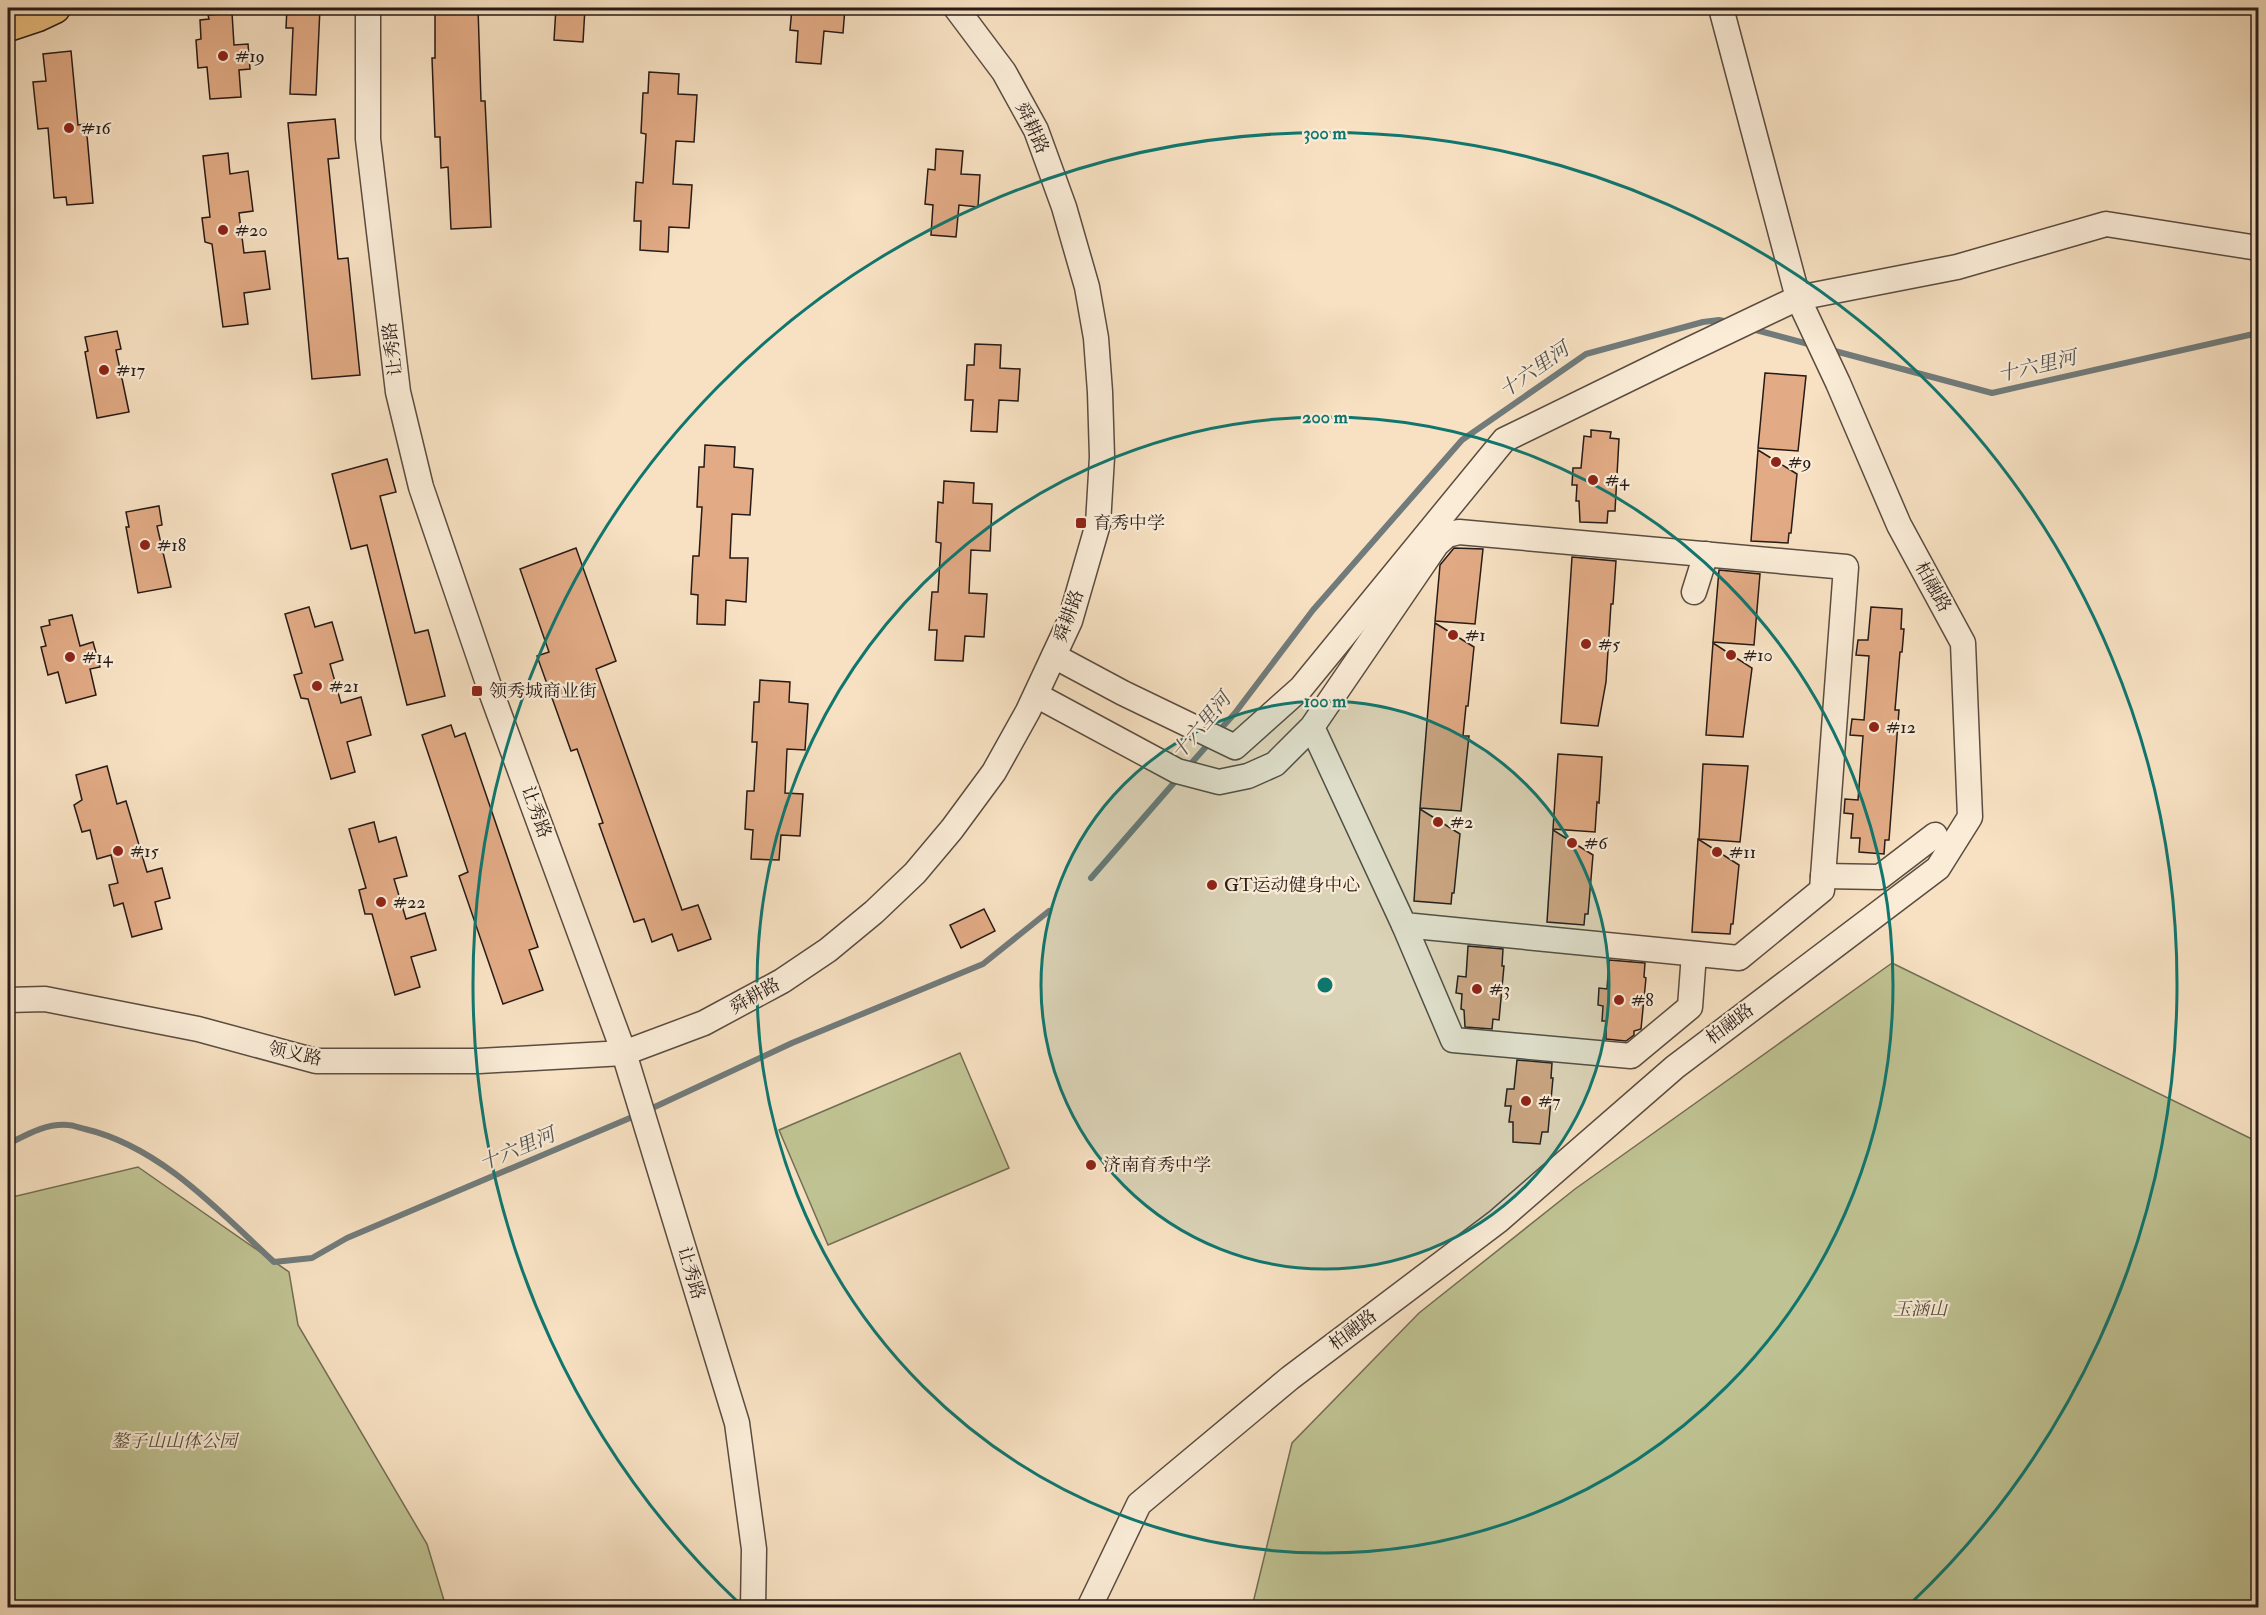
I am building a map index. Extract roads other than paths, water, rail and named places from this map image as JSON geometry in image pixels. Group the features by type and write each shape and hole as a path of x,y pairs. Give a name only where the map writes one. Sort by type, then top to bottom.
{"main road":[{"path":"8,15 26,8"},
{"path":"8,26 55,8"}],"street":[{"name":"让秀路","path":"368,8 368,139 398,392 421,487 490,689 624,1053 737,1423 754,1549 753,1608"},
{"name":"舜耕路","path":"624,1053 704,1023 782,981 828,950 874,912 915,873 952,829 994,772 1036,695 1070,621 1098,524 1102,457 1096,338 1087,286 1064,207 1036,130 1004,72 956,8"},
{"name":"柏融路","path":"1089,1608 1139,1504 1290,1378 1498,1221 1675,1066 1938,868 1970,817 1963,643 1899,525 1838,383 1798,298 1721,8"},
{"path":"1054,656 1123,693 1236,747 1301,688 1504,440 1798,298 1957,267 2106,224 2259,248"},
{"path":"1036,695 1185,773 1218,782 1248,776 1275,764 1312,727 1437,544 1446,535 1459,532 1846,567 1822,890 1739,958 1404,925"},
{"path":"1694,592 1706,554"},
{"path":"1312,727 1404,925 1453,1040 1631,1056 1690,1007 1694,954"},
{"path":"1823,876 1880,877 1935,835"},
{"name":"领义路","path":"8,1000 45,999 198,1029 316,1061 479,1061 624,1053"}],"waterway":[{"name":"十六里河","path":"1217,733 1235,713 1313,610 1462,440 1586,354 1703,322 1719,320 1728,322"},
{"name":"十六里河","path":"1752,329 1812,345"},
{"name":"十六里河","path":"1831,350 1992,393 2258,333"},
{"name":"十六里河","path":"1188,767 1211,741"},
{"name":"十六里河","path":"1091,878 1179,777"},
{"name":"十六里河","path":"646,1111 792,1043 983,964 1049,911"},
{"name":"十六里河","path":"8,1144 36,1130 60,1125 70,1125 113,1138 139,1150 187,1183 274,1262 312,1258 347,1238 637,1115"}],"place":[{"name":"#19","path":"223,56"},
{"name":"#16","path":"69,128"},
{"name":"#20","path":"223,230"},
{"name":"#17","path":"104,370"},
{"name":"#9","path":"1776,462"},
{"name":"#4","path":"1593,480"},
{"name":"育秀中学","path":"1081,523"},
{"name":"#18","path":"145,545"},
{"name":"#1","path":"1453,635"},
{"name":"#5","path":"1586,644"},
{"name":"#10","path":"1731,655"},
{"name":"#14","path":"70,657"},
{"name":"#21","path":"317,686"},
{"name":"领秀城商业街","path":"477,691"},
{"name":"#12","path":"1874,727"},
{"name":"#2","path":"1438,822"},
{"name":"#6","path":"1572,843"},
{"name":"#15","path":"118,851"},
{"name":"#11","path":"1717,852"},
{"name":"GT运动健身中心","path":"1212,885"},
{"name":"#22","path":"381,902"},
{"name":"#3","path":"1477,989"},
{"name":"#8","path":"1619,1000"},
{"name":"#7","path":"1526,1101"},
{"name":"济南育秀中学","path":"1091,1165"}],"park label":[{"name":"玉涵山","path":"1920,1309"},
{"name":"鏊子山山体公园","path":"174,1441"}]}
